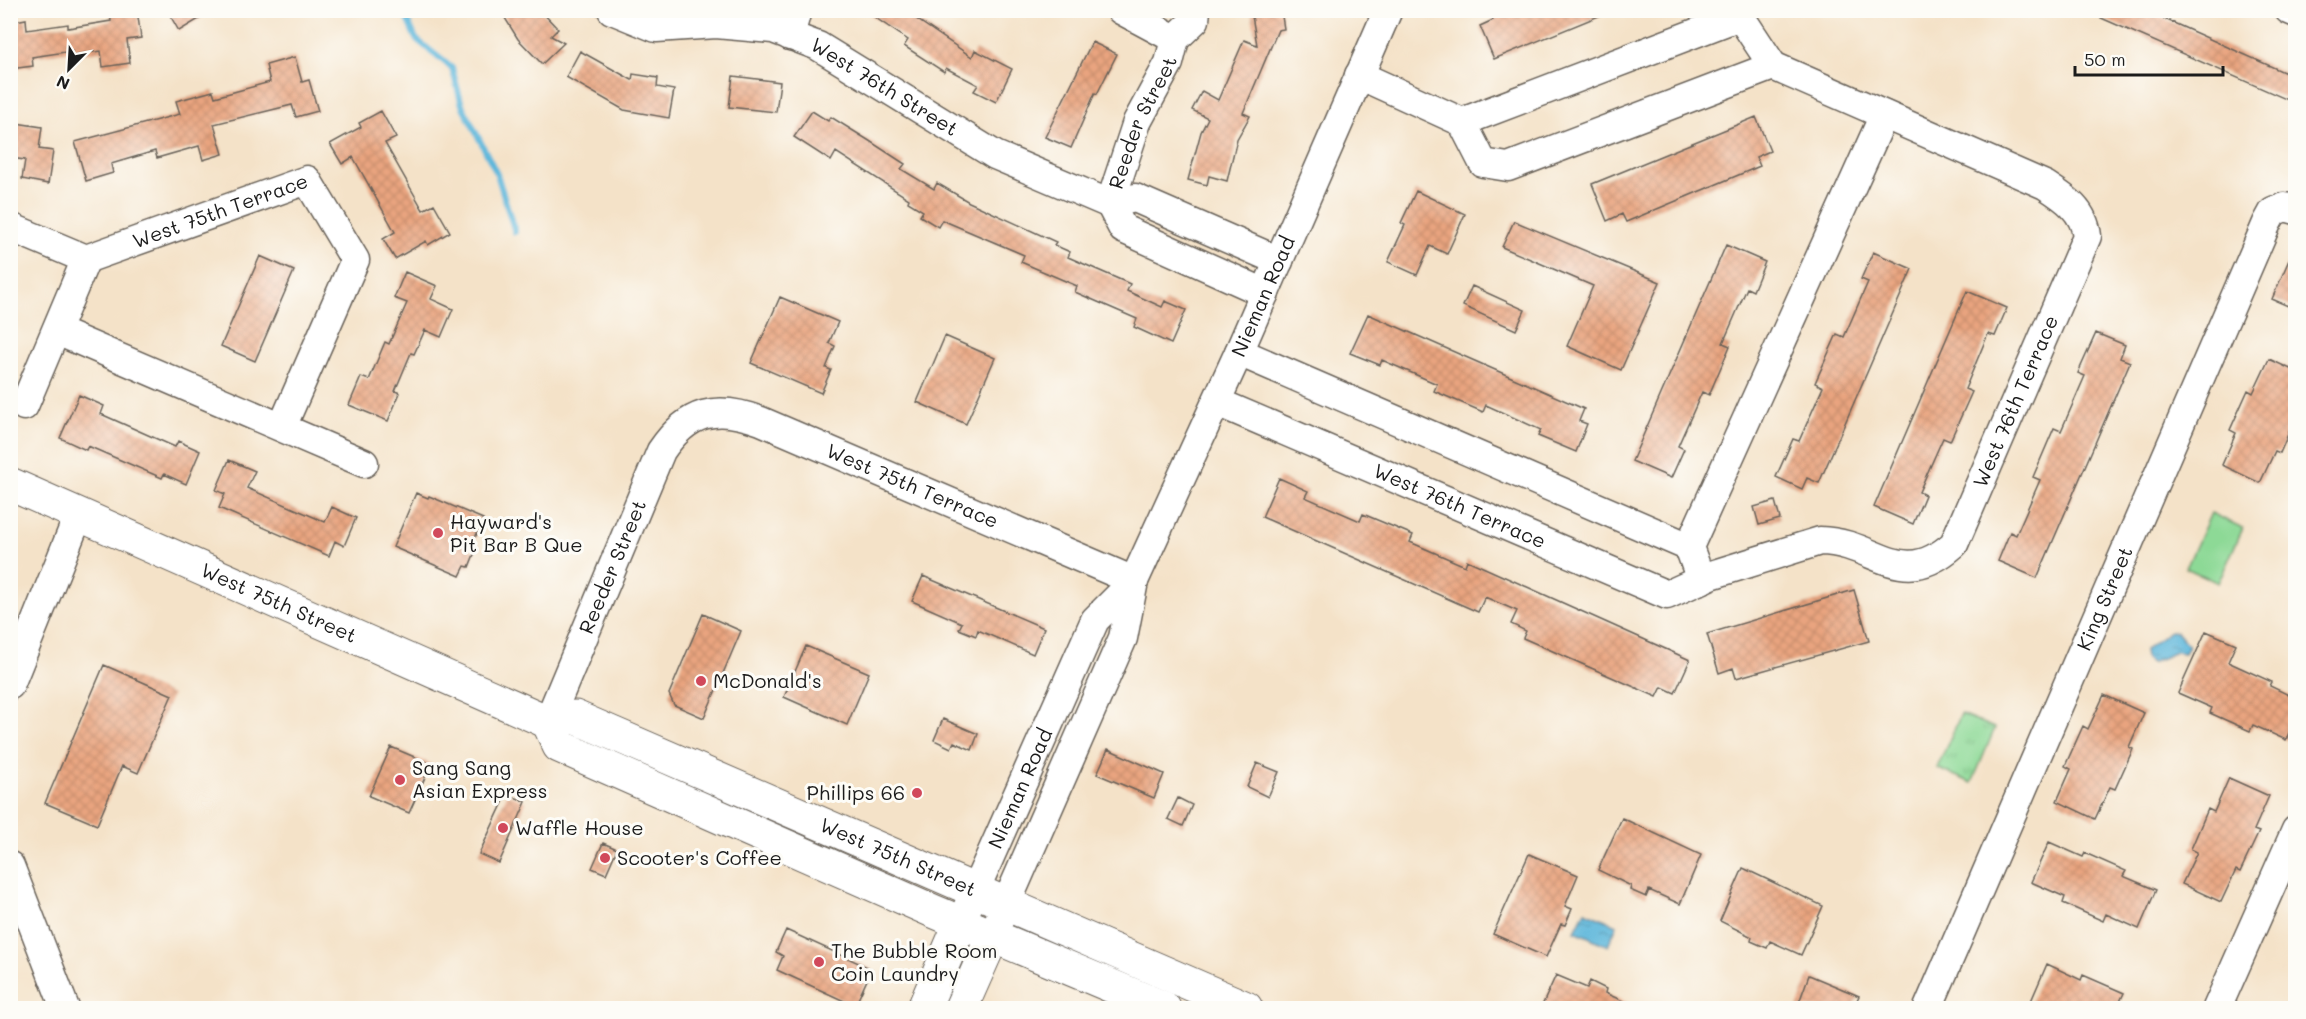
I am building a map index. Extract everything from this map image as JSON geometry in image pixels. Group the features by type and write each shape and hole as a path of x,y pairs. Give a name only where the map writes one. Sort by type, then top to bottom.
{"main road":[{"name":"West 75th Street","path":"10,484 548,722 575,717 1246,1008"},
{"name":"West 75th Street","path":"548,722 559,746 993,936 1164,1008"},
{"name":"Nieman Road","path":"924,1008 961,922"},
{"name":"Nieman Road","path":"961,1008 993,936"}],"street":[{"name":"West 76th Street","path":"612,10 656,28 717,24 773,29 794,23 818,46 996,155 1110,204"},
{"name":"Reeder Street","path":"1121,10 1175,39"},
{"name":"Reeder Street","path":"1110,204 1124,155 1142,114 1169,63 1175,39 1195,20 1196,10"},
{"name":"Nieman Road","path":"993,936 1123,638 1134,581 1217,402 1388,10"},
{"path":"2289,10 2295,13"},
{"path":"1359,75 1462,122 1483,163 1508,167 1773,66 1740,16 1462,122"},
{"name":"West 76th Terrace","path":"1217,402 1667,596 1701,580 1820,541 1834,542 1895,564 1910,566 1925,564 1944,553 1954,544 2083,248 2086,236 2085,224 2078,211 2065,198 2045,185 1773,66"},
{"path":"1701,580 1689,547 1884,115"},
{"name":"West 75th Terrace","path":"86,259 307,180 355,260 282,427"},
{"path":"1265,293 1123,229 1110,204 1135,198 1279,261"},
{"name":"King Street","path":"1928,1008 2267,223 2273,212 2285,207 2295,210"},
{"path":"10,227 86,259 24,406"},
{"path":"57,331 364,463"},
{"path":"1239,352 1689,547"},
{"name":"West 75th Terrace","path":"689,421 715,412 738,413 1134,581"},
{"name":"Reeder Street","path":"548,722 648,478 674,432 689,421"},
{"path":"10,685 79,514"},
{"name":"Nieman Road","path":"961,922 1095,620 1134,581"},
{"path":"2217,1008 2295,830"},
{"path":"10,866 65,1008"}],"green space":[{"path":"2211,513 2243,528 2218,583 2186,568"},
{"path":"1961,714 1995,728 1972,783 1937,768"}],"water":[{"path":"2170,631 2177,632 2188,645 2184,653 2176,652 2151,663 2145,658 2144,650"},
{"path":"1585,911 1617,925 1608,946 1575,931"}],"building":[{"path":"110,10 137,10 141,38 127,40 130,63 103,67 101,51 72,55 72,51 32,57 33,66 10,69 10,22 26,19 27,30 68,24 68,28 111,21"},
{"path":"167,10 214,10 179,31"},
{"path":"500,10 540,10 558,29 551,36 564,43 542,64 518,39"},
{"path":"864,10 903,10 972,57 975,50 1012,69 996,102 974,91 978,85 946,68 944,72 904,46 908,40"},
{"path":"1251,10 1281,10 1284,29 1278,30 1243,113 1250,116 1237,139 1227,181 1209,176 1207,185 1188,180 1201,132 1208,118 1192,110 1202,91 1218,100 1244,40 1257,45"},
{"path":"1489,10 1611,11 1494,59 1480,26 1493,20"},
{"path":"2083,10 2144,10 2176,24 2295,77 2295,103"},
{"path":"1092,42 1117,54 1097,94 1095,93 1071,148 1045,137"},
{"path":"580,51 632,80 633,74 658,78 657,87 674,90 669,118 624,110 566,77"},
{"path":"295,57 302,82 309,80 318,111 296,117 292,105 214,124 223,154 203,160 199,146 157,158 155,151 111,164 113,173 86,181 75,142 180,114 176,101 213,91 215,97 270,82 266,65"},
{"path":"733,76 780,82 776,112 729,107"},
{"path":"381,111 396,138 385,143 423,210 434,204 450,232 428,245 426,241 395,259 383,239 395,232 353,157 342,164 330,144 361,127 359,123"},
{"path":"812,111 828,121 831,117 868,140 905,164 901,169 934,189 937,183 969,202 1056,242 1054,245 1070,252 1068,257 1130,284 1127,291 1162,307 1165,301 1186,310 1171,344 1134,327 1137,319 1075,292 1077,286 1021,262 1024,255 942,220 938,227 920,216 923,211 908,202 909,199 836,152 831,161 794,137"},
{"path":"1756,117 1770,151 1756,157 1760,166 1626,222 1622,214 1607,221 1592,184"},
{"path":"16,123 42,127 39,149 53,151 48,184 22,179 25,160 10,158 10,138 14,139"},
{"path":"1416,191 1465,214 1447,254 1430,246 1417,275 1388,262 1405,225 1401,223"},
{"path":"1514,221 1660,282 1621,370 1567,346 1593,286 1502,247"},
{"path":"1726,245 1765,262 1753,291 1747,288 1723,343 1730,346 1709,395 1702,392 1678,446 1684,449 1671,478 1632,461"},
{"path":"2295,246 2295,309 2272,299"},
{"path":"1873,252 1912,269 1819,483 1807,478 1802,489 1776,477 1793,439 1799,441 1823,387 1815,383 1837,334 1844,337 1868,282 1861,279"},
{"path":"260,256 294,271 255,361 221,346"},
{"path":"405,272 437,286 431,299 453,309 441,337 425,330 414,354 411,353 395,391 400,393 388,421 349,405 361,377 369,380 385,342 389,344 407,303 394,298"},
{"path":"1472,286 1525,310 1516,330 1463,306"},
{"path":"1967,291 2007,308 1995,336 1988,334 1965,389 1972,392 1950,441 1943,438 1919,492 1925,495 1913,524 1874,507"},
{"path":"780,297 838,322 829,343 835,346 826,368 831,370 821,393 751,363"},
{"path":"1368,314 1584,409 1579,421 1587,424 1576,452 1538,436 1541,430 1486,405 1483,412 1434,391 1437,384 1382,360 1380,365 1350,353"},
{"path":"2096,333 2125,345 2120,358 2130,362 2037,578 1998,561 2010,532 2016,535 2040,480 2033,477 2054,428 2061,431 2085,376 2078,373"},
{"path":"945,336 995,358 966,424 917,402"},
{"path":"2269,359 2295,371 2295,418 2280,453 2275,451 2260,483 2222,465 2236,433 2230,430 2248,390 2253,393"},
{"path":"79,395 104,406 101,414 175,447 178,441 200,451 186,484 164,474 162,478 88,446 86,450 60,438"},
{"path":"229,460 255,471 247,488 325,522 332,507 356,518 344,546 335,541 329,556 219,508 225,494 216,490"},
{"path":"1279,478 1308,491 1305,497 1360,521 1363,514 1413,535 1410,542 1465,566 1467,560 1690,660 1675,693 1662,687 1657,697 1523,638 1526,631 1511,624 1517,611 1485,597 1478,612 1262,517"},
{"name":"Hayward's Pit Bar B Que","path":"416,493 428,498 429,496 483,519 470,550 475,552 469,567 465,566 460,576 393,547"},
{"path":"1775,501 1780,519 1759,525 1754,507"},
{"path":"923,576 1044,628 1033,654 978,630 976,636 959,629 962,623 912,601"},
{"path":"1854,590 1869,641 1736,678 1733,668 1719,673 1707,634"},
{"path":"703,614 741,631 704,718 674,705 669,694"},
{"path":"2206,631 2236,644 2228,662 2272,682 2270,686 2295,698 2295,717 2286,740 2253,725 2250,731 2210,713 2212,708 2178,693"},
{"path":"806,646 869,673 847,725 784,697"},
{"path":"104,665 172,695 138,773 122,766 97,825 45,803"},
{"path":"2104,695 2144,713 2129,747 2133,749 2115,789 2110,787 2095,819 2057,801 2071,769 2065,766 2083,726 2088,729"},
{"path":"943,719 978,734 972,750 954,742 951,748 934,740"},
{"name":"Sang Sang Asian Express","path":"391,747 431,764 409,813 369,796"},
{"path":"1108,749 1164,774 1154,798 1097,774"},
{"path":"1257,763 1279,772 1268,797 1247,787"},
{"path":"2229,778 2269,796 2254,830 2259,832 2240,872 2236,870 2221,902 2182,884 2197,852 2191,849 2208,809 2214,812"},
{"name":"Waffle House","path":"507,794 526,802 499,863 479,854"},
{"path":"1178,798 1192,805 1183,826 1168,819"},
{"path":"1622,818 1701,855 1680,904 1649,890 1646,897 1630,890 1631,886 1598,870"},
{"path":"2049,842 2083,857 2085,853 2126,871 2123,876 2156,890 2139,929 2106,914 2103,921 2063,903 2065,897 2031,882"},
{"name":"Scooter's Coffee","path":"603,843 617,849 606,874 592,868"},
{"path":"1529,854 1578,875 1565,906 1572,909 1565,925 1561,924 1546,957 1493,934"},
{"path":"1743,868 1823,906 1801,955 1770,941 1767,948 1751,941 1752,937 1720,921"},
{"name":"The Bubble Room Coin Laundry","path":"786,930 872,969 855,1006 777,970 783,956 776,952"},
{"path":"2047,964 2081,980 2083,975 2124,993 2117,1008 2028,1008"},
{"path":"1556,975 1587,988 1590,981 1606,989 1605,993 1639,1008 1541,1008"},
{"path":"1809,975 1859,996 1853,1008 1797,1008"}],"waterway":[{"path":"403,10 416,39 452,68 462,105 497,174 515,232"}],"place":[{"name":"Hayward's Pit Bar B Que","path":"438,533"},
{"name":"McDonald's","path":"701,681"},
{"name":"Sang Sang Asian Express","path":"400,780"},
{"name":"Phillips 66","path":"917,793"},
{"name":"Waffle House","path":"503,828"},
{"name":"Scooter's Coffee","path":"605,858"},
{"name":"The Bubble Room Coin Laundry","path":"819,962"}]}
